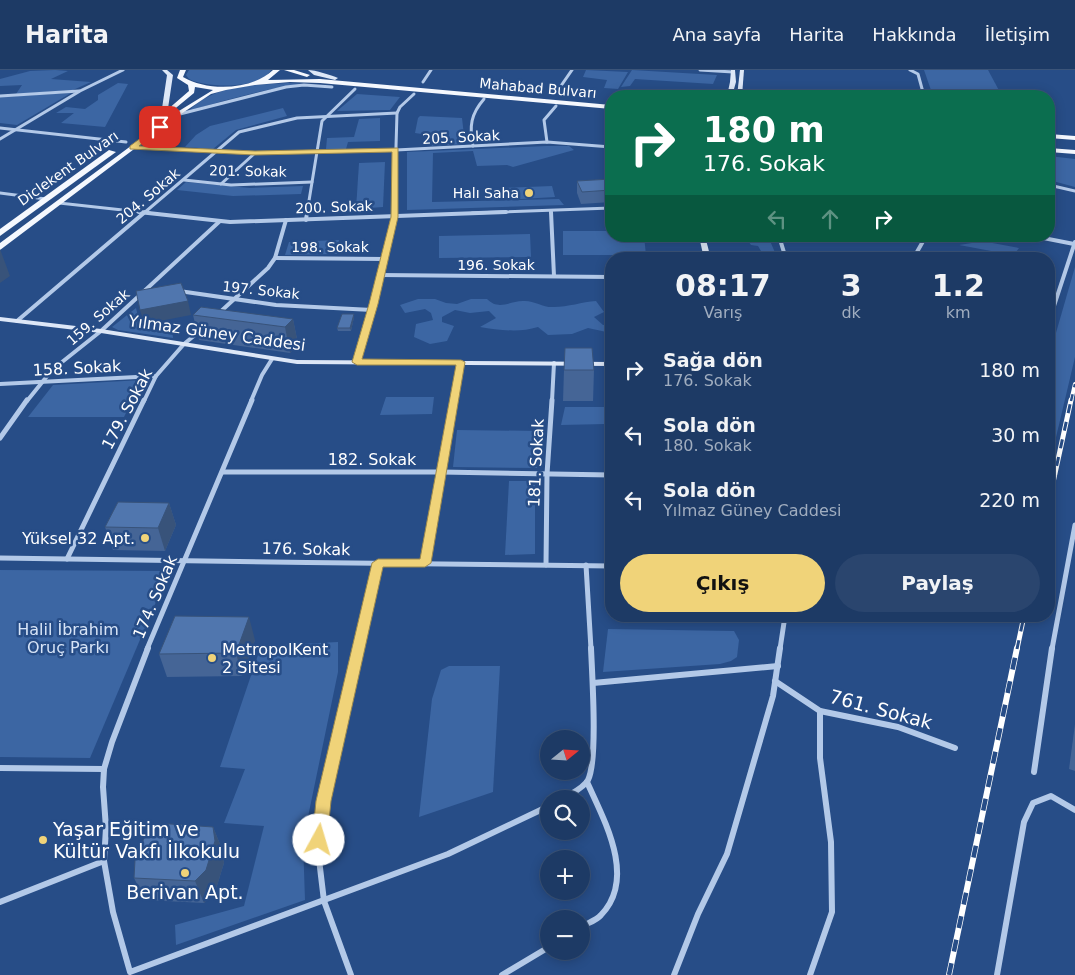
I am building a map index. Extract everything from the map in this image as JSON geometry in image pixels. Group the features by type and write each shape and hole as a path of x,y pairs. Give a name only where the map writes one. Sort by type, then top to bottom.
{"main road":[{"path":"173,70 182,72 180,78 191,88 209,93"},
{"path":"254,83 271,76 276,70"},
{"name":"Mahabad Bulvarı","path":"288,70 316,76 365,81 605,101"},
{"path":"365,81 386,79"},
{"name":"Mahabad Bulvarı","path":"228,87 254,83 302,80 605,107"},
{"path":"407,81 440,84"},
{"path":"332,87 343,84"},
{"name":"Diclekent Bulvarı","path":"0,232 46,199 209,93 228,87"},
{"path":"191,88 228,87"},
{"path":"332,87 556,106 605,108"},
{"name":"Diclekent Bulvarı","path":"0,247 59,203 129,145 164,115 191,88"},
{"path":"547,92 566,94"},
{"path":"594,97 601,101"},
{"path":"1055,136 1075,138"},
{"path":"1055,141 1075,143"},
{"path":"1055,148 1075,148"},
{"path":"1055,149 1075,152"}],"street":[{"path":"0,139 80,91 123,70"},
{"path":"164,70 170,75 164,115"},
{"path":"310,70 316,74 336,78"},
{"path":"423,82 431,70"},
{"path":"556,93 572,70"},
{"path":"700,70 733,71 731,90"},
{"path":"741,90 742,70"},
{"path":"910,70 918,74 922,90"},
{"path":"176,115 286,87 304,85 332,87"},
{"path":"306,220 322,120 356,89"},
{"path":"0,96 80,91"},
{"path":"357,362 372,310 394,217 397,113 400,107 414,94"},
{"path":"474,146 470,130 472,115 484,99"},
{"path":"547,142 544,120 556,106"},
{"name":"204. Sokak","path":"17,321 242,130 290,119 326,115 397,113"},
{"name":"205. Sokak","path":"0,128 129,145 216,152 396,150 547,142 605,147"},
{"path":"221,184 255,153"},
{"name":"201. Sokak","path":"184,180 221,184 260,185 312,182"},
{"path":"1055,186 1075,191"},
{"path":"0,193 46,199"},
{"name":"200. Sokak","path":"59,203 220,221 306,220 605,208"},
{"path":"551,211 554,276"},
{"path":"213,319 268,268 275,258 286,220"},
{"name":"159. Sokak","path":"0,438 52,370 101,331 220,221"},
{"path":"1055,240 1075,243 1055,302"},
{"name":"198. Sokak","path":"275,258 384,259"},
{"name":"196. Sokak","path":"380,275 605,277"},
{"path":"149,287 158,289"},
{"name":"197. Sokak","path":"178,291 276,305 372,310"},
{"name":"Yılmaz Güney Caddesi","path":"0,318 101,331 297,362 605,364"},
{"name":"179. Sokak","path":"67,559 156,376 184,344 206,325"},
{"name":"174. Sokak","path":"272,359 262,375 132,690 104,769 103,787 106,828 104,861 113,912 130,972 324,901"},
{"path":"425,563 461,362"},
{"name":"181. Sokak","path":"546,565 547,474 554,363"},
{"name":"158. Sokak","path":"0,384 156,376"},
{"name":"182. Sokak","path":"223,472 441,472 605,475"},
{"path":"1034,772 1055,630 1075,525"},
{"name":"176. Sokak","path":"0,558 185,562 605,566"},
{"path":"351,975 324,901 318,850 324,801 378,563"},
{"path":"576,790 587,782 592,767 593,754 593,683 586,566"},
{"path":"674,975 698,914 727,854 773,696 784,622"},
{"path":"593,683 778,666"},
{"name":"761. Sokak","path":"776,680 820,711 898,727 955,748"},
{"path":"810,975 814,970 832,912 832,842 820,758 820,711"},
{"path":"0,768 104,769"},
{"path":"587,782 614,849 618,879 615,894 601,915 590,922"},
{"path":"997,975 1024,822 1033,803 1051,796 1075,810"},
{"path":"324,901 448,854 540,810"},
{"path":"0,902 104,861"},
{"path":"502,975 540,952"}],"green space":[{"path":"189,70 271,70 256,81 245,84 220,85 189,79 186,75"},
{"path":"586,70 628,72 618,89 604,88 607,80 583,77"},
{"path":"632,70 717,75 713,84 635,79 630,86 621,87"},
{"path":"924,70 988,70 999,90 931,90"},
{"path":"30,71 68,71 51,79 91,82 73,90 16,94 22,85 0,86 0,79"},
{"path":"118,83 128,84 105,127 61,123 74,113 56,113 66,107 85,109 98,100 98,95"},
{"path":"288,83 322,85 272,89 190,110 200,102 223,91 249,86"},
{"path":"71,93 17,125 0,123 0,97"},
{"path":"357,94 400,97 390,110 337,111"},
{"path":"283,108 287,116 236,130 213,149 185,147 196,135 210,126"},
{"path":"420,116 462,118 465,144 431,146 428,135 415,133"},
{"path":"380,118 380,141 348,142 346,149 326,149 327,138 354,137 359,119"},
{"path":"569,146 574,150 513,167 507,165 477,166 473,151 433,153 432,202 559,199 564,205 407,210 407,152"},
{"path":"1055,157 1075,159 1075,187 1055,182"},
{"path":"385,162 383,207 356,209 359,163"},
{"path":"186,182 250,188 303,186 301,194 233,196 177,190"},
{"name":"Halı Saha","path":"552,186 555,197 504,200 503,188"},
{"path":"563,231 605,231 605,242 645,242 646,252 605,252 605,255 563,255"},
{"path":"530,234 531,257 439,258 439,236"},
{"path":"339,240 337,254 285,255 289,242"},
{"path":"749,242 771,242 775,252 762,252 758,246 751,245"},
{"path":"987,242 1019,248 1016,252 997,252 959,245"},
{"path":"1075,267 1075,357 1055,442 1055,336"},
{"path":"418,299 435,299 457,304 471,299 487,299 491,303 500,305 527,301 550,307 596,301 604,312 594,317 605,325 605,332 588,328 572,334 548,335 538,327 502,330 480,327 496,318 489,311 470,313 455,310 442,317 442,322 454,326 447,341 430,344 414,337 416,324 433,320 431,313 425,309 405,313 400,305"},
{"path":"136,308 140,325 171,321 173,338 118,330 112,327"},
{"path":"142,380 124,417 28,417 53,385"},
{"path":"386,397 434,397 432,414 380,415"},
{"path":"565,407 605,407 605,424 561,425"},
{"path":"457,430 539,431 538,468 453,467"},
{"path":"509,481 535,481 535,554 505,555"},
{"name":"Halil İbrahim Oruç Parkı","path":"0,570 169,571 90,758 0,757"},
{"path":"608,629 734,631 739,640 737,657 720,664 603,672"},
{"path":"338,642 338,672 303,841 305,900 176,945 175,925 244,906 264,826 224,823 245,769 220,767 261,646"},
{"path":"449,666 500,666 493,792 419,817 432,699 441,670"}],"building":[{"path":"605,179 605,190 582,192 577,181"},
{"path":"181,283 188,301 140,310 136,291"},
{"path":"201,307 293,319 285,327 193,315"},
{"path":"342,314 354,314 350,328 337,328"},
{"path":"565,348 592,348 594,370 564,370"},
{"path":"118,502 169,503 158,528 105,527"},
{"path":"175,616 249,617 236,653 159,654"},
{"path":"156,823 213,827 215,841 206,870 195,881 134,878 135,860 145,836"}],"railway":[{"path":"1071,401 1075,384"},
{"path":"1055,473 1071,400"},
{"path":"1017,649 1023,622"},
{"path":"949,975 1017,648"}],"place":[{"name":"Halı Saha","path":"529,193"},
{"name":"Yüksel 32 Apt.","path":"145,538"},
{"name":"MetropolKent 2 Sitesi","path":"212,658"},
{"name":"Yaşar Eğitim ve Kültür Vakfı İlkokulu","path":"43,840"},
{"name":"Berivan Apt.","path":"185,873"}],"route":[{"path":"160,127 132,148 255,153 396,150 394,217 374,304 357,362 461,362 425,563 378,563 344,706 324,801 319,840"}]}
